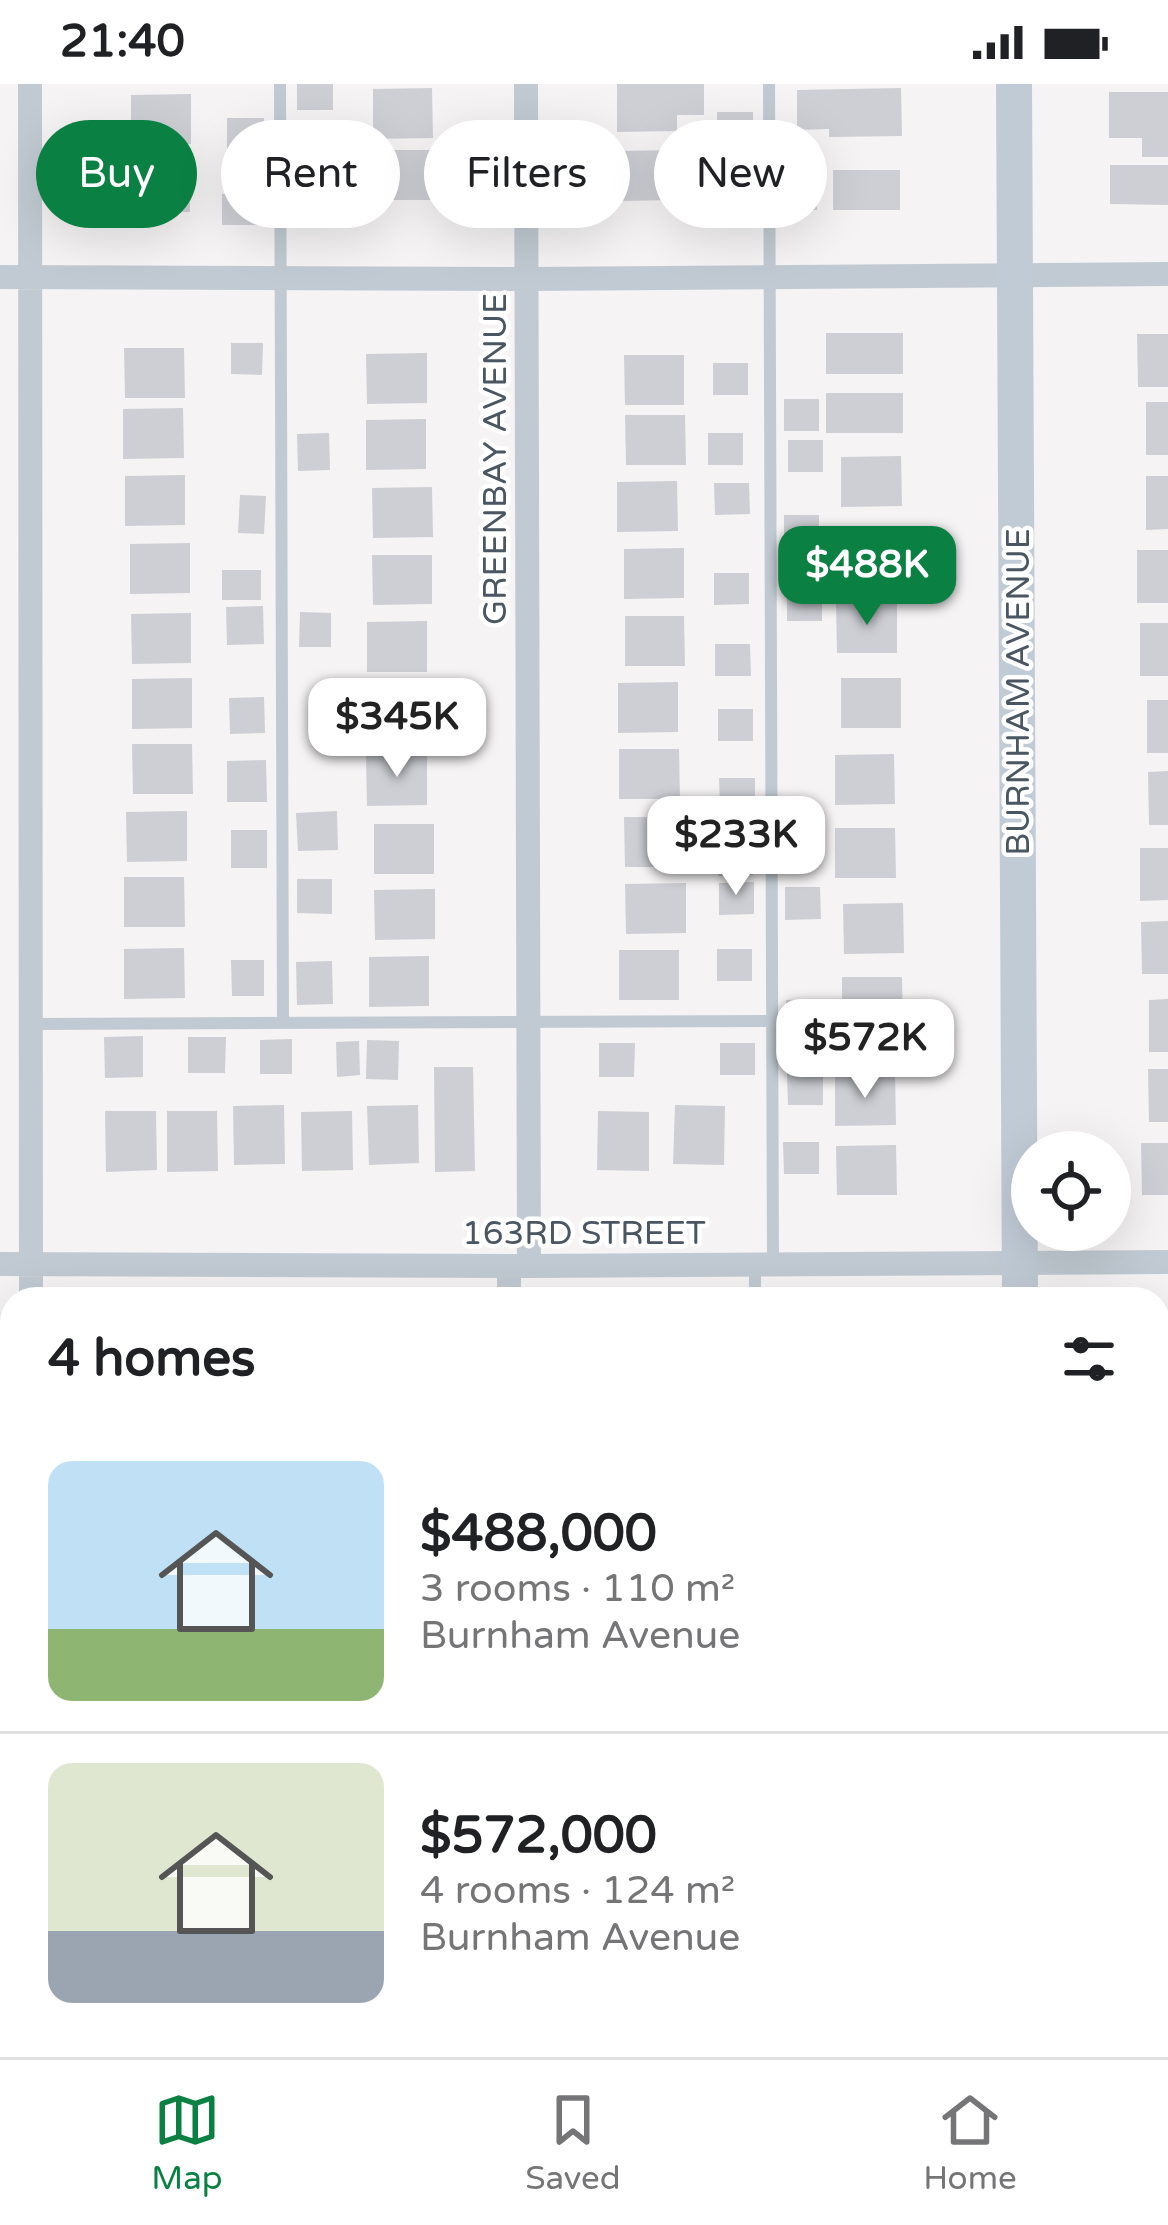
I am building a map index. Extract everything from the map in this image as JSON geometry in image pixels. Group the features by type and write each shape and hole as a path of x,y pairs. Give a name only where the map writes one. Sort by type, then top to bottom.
{"main road":[{"name":"BURNHAM AVENUE","path":"1014,84 1020,1287"}],"street":[{"path":"29,84 31,1287"},
{"name":"GREENBAY AVENUE","path":"513,1287 519,1266 528,1022 526,84"},
{"path":"0,277 1168,274"},
{"name":"163RD STREET","path":"0,1264 1168,1262"}],"lane":[{"path":"280,84 283,1023"},
{"path":"758,1287 764,1264 772,1021 769,84"},
{"path":"32,1024 772,1021"}],"building":[{"path":"297,84 333,84 333,110 297,110"},
{"path":"617,84 704,84 704,115 654,120 654,131 630,132 630,120 617,120"},
{"path":"432,88 433,120 424,120 424,138 400,139 400,120 373,120 373,89"},
{"path":"901,88 902,136 829,137 827,120 797,120 797,90"},
{"path":"1109,92 1168,92 1168,157 1142,157 1142,138 1109,138"},
{"path":"191,94 191,120 131,120 131,95"},
{"path":"717,112 753,112 753,120 717,120"},
{"path":"400,150 424,150 424,200 400,200"},
{"path":"654,150 654,200 630,201 630,151"},
{"path":"1110,165 1168,165 1168,205 1110,204"},
{"path":"833,170 900,170 900,210 833,210"},
{"path":"826,333 903,333 903,374 826,374"},
{"path":"1137,334 1168,334 1168,387 1138,387"},
{"path":"231,343 263,343 262,375 231,374"},
{"path":"124,348 184,348 185,398 125,398"},
{"path":"427,353 427,403 367,404 366,354"},
{"path":"624,355 684,355 684,405 625,405"},
{"path":"713,363 748,363 748,395 713,395"},
{"path":"826,393 903,393 903,433 826,433"},
{"path":"784,399 819,399 819,431 784,431"},
{"path":"1146,402 1168,402 1168,455 1146,455"},
{"path":"183,408 184,458 123,459 123,409"},
{"path":"625,415 685,415 686,465 626,465"},
{"path":"426,419 426,469 366,470 366,420"},
{"path":"329,433 330,470 298,471 297,434"},
{"path":"708,433 743,433 743,465 708,465"},
{"path":"788,440 823,440 823,472 788,472"},
{"path":"901,456 902,506 841,507 841,457"},
{"path":"185,475 185,525 125,526 125,476"},
{"path":"1146,476 1168,476 1168,529 1146,530"},
{"path":"677,481 678,531 617,532 617,482"},
{"path":"714,483 749,483 750,514 715,515"},
{"path":"432,487 433,537 373,538 372,488"},
{"path":"240,495 266,496 264,534 238,533"},
{"path":"784,515 819,515 819,547 784,547"},
{"path":"903,531 903,581 843,582 842,532"},
{"path":"190,543 190,593 130,594 130,544"},
{"path":"684,548 684,598 624,599 624,549"},
{"path":"1137,550 1168,550 1168,603 1137,603"},
{"path":"372,555 432,555 432,604 373,605"},
{"path":"222,570 261,570 261,600 222,600"},
{"path":"714,573 749,573 749,604 714,605"},
{"path":"787,589 822,589 822,621 787,621"},
{"path":"836,603 897,603 897,653 837,653"},
{"path":"263,606 264,644 227,645 226,607"},
{"path":"300,612 331,613 331,647 299,647"},
{"path":"191,613 191,663 132,664 131,614"},
{"path":"625,616 684,616 685,666 625,666"},
{"path":"427,621 427,672 367,672 367,622"},
{"path":"1140,623 1168,623 1168,676 1140,676"},
{"path":"715,644 750,644 751,676 715,676"},
{"path":"192,678 192,728 132,729 132,679"},
{"path":"841,678 901,678 901,728 841,728"},
{"path":"678,682 678,732 618,733 618,683"},
{"path":"367,689 427,689 427,739 367,739"},
{"path":"264,697 265,733 230,734 229,698"},
{"path":"1147,700 1168,700 1168,753 1147,753"},
{"path":"718,709 753,709 753,741 718,741"},
{"path":"132,744 192,744 193,794 133,794"},
{"path":"619,749 679,749 680,799 619,799"},
{"path":"894,754 895,804 835,805 835,755"},
{"path":"427,755 427,805 367,806 366,756"},
{"path":"266,760 267,802 227,802 227,761"},
{"path":"1168,771 1168,825 1149,825 1148,772"},
{"path":"719,778 755,778 755,810 720,810"},
{"path":"187,811 187,861 127,862 126,812"},
{"path":"337,811 338,850 298,851 296,813"},
{"path":"624,817 684,817 685,867 625,867"},
{"path":"374,824 434,824 434,874 374,874"},
{"path":"835,828 895,828 896,878 835,878"},
{"path":"231,830 267,830 267,868 231,868"},
{"path":"718,843 753,843 753,875 718,876"},
{"path":"1140,848 1168,848 1168,900 1140,901"},
{"path":"124,877 184,877 185,927 124,927"},
{"path":"297,879 332,879 332,914 297,913"},
{"path":"754,882 754,914 719,915 719,883"},
{"path":"686,883 686,933 626,934 625,884"},
{"path":"785,887 820,887 821,919 785,920"},
{"path":"435,889 435,939 375,940 374,890"},
{"path":"903,903 904,953 844,954 843,904"},
{"path":"1168,921 1168,974 1142,974 1141,922"},
{"path":"184,948 185,998 124,999 124,949"},
{"path":"717,949 752,949 752,981 717,981"},
{"path":"619,950 679,950 679,1000 619,1000"},
{"path":"429,956 429,1006 369,1007 369,957"},
{"path":"231,960 264,960 264,996 232,996"},
{"path":"332,961 333,1004 297,1005 296,962"},
{"path":"842,977 902,977 903,1027 842,1027"},
{"path":"822,999 822,1031 787,1032 786,1000"},
{"path":"1168,999 1168,1052 1149,1052 1149,1000"},
{"path":"143,1036 143,1077 105,1078 104,1037"},
{"path":"188,1037 226,1037 225,1073 188,1073"},
{"path":"292,1039 292,1074 260,1074 260,1040"},
{"path":"367,1040 399,1041 398,1080 366,1079"},
{"path":"359,1041 360,1075 337,1077 336,1042"},
{"path":"599,1043 635,1043 634,1077 599,1077"},
{"path":"720,1043 755,1043 755,1075 720,1075"},
{"path":"434,1067 473,1067 475,1171 435,1172"},
{"path":"1148,1069 1168,1069 1168,1122 1149,1122"},
{"path":"787,1073 823,1073 823,1105 788,1105"},
{"path":"895,1075 896,1125 835,1126 835,1076"},
{"path":"284,1105 285,1164 234,1165 233,1106"},
{"path":"418,1105 419,1163 369,1165 367,1106"},
{"path":"675,1105 725,1106 724,1165 673,1164"},
{"path":"105,1111 156,1111 157,1170 106,1172"},
{"path":"167,1111 217,1111 218,1171 167,1172"},
{"path":"352,1111 353,1170 302,1171 301,1112"},
{"path":"598,1111 649,1112 649,1171 597,1170"},
{"path":"783,1142 819,1142 819,1174 784,1174"},
{"path":"1141,1143 1168,1143 1168,1195 1142,1195"},
{"path":"896,1145 897,1195 837,1195 836,1146"}]}
